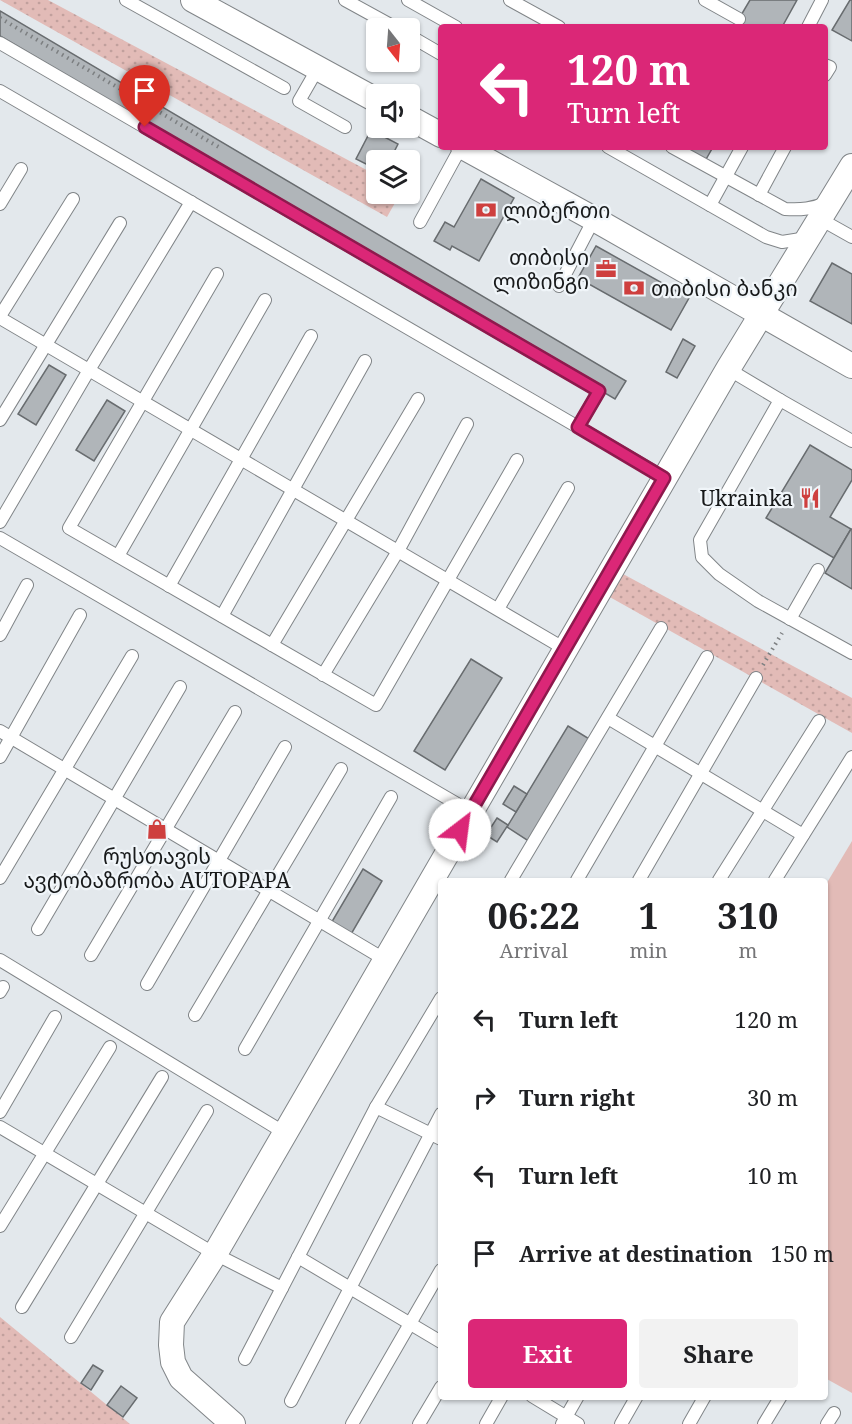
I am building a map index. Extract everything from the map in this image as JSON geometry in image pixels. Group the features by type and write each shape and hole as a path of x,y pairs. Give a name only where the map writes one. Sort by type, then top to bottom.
{"street":[{"path":"193,0 366,94"},
{"path":"420,123 438,133"},
{"path":"468,150 852,366"},
{"path":"233,1424 181,1378 173,1362 172,1322 215,1254 728,369 852,166"}],"lane":[{"path":"126,0 284,88"},
{"path":"345,0 378,18"},
{"path":"408,0 451,24"},
{"path":"510,0 554,24"},
{"path":"705,0 739,19"},
{"path":"810,24 822,0"},
{"path":"420,42 438,52"},
{"path":"0,43 599,391 578,427"},
{"path":"318,68 299,101 345,127"},
{"path":"0,91 664,478"},
{"path":"420,222 460,150"},
{"path":"613,150 766,237 782,242 820,219"},
{"path":"677,150 785,209 801,210 817,207 820,219 852,237"},
{"path":"710,205 740,150"},
{"path":"759,195 783,150"},
{"path":"0,204 21,169"},
{"path":"73,199 0,317 565,649"},
{"path":"0,522 191,202"},
{"path":"559,286 594,219"},
{"path":"0,420 120,223"},
{"path":"217,274 69,528 376,705 517,460"},
{"path":"118,556 265,300"},
{"path":"169,586 311,336"},
{"path":"222,616 365,361"},
{"path":"728,369 852,441"},
{"path":"272,645 418,399"},
{"path":"780,400 700,540 702,557 719,574 758,601 852,653"},
{"path":"323,675 398,551 468,424"},
{"path":"498,609 568,488"},
{"path":"0,537 471,812"},
{"path":"790,619 818,570"},
{"path":"0,635 27,585"},
{"path":"0,757 5,734 80,615"},
{"path":"512,878 661,628"},
{"path":"0,878 132,656"},
{"path":"578,878 707,657"},
{"path":"640,878 756,678"},
{"path":"38,929 180,687"},
{"path":"91,955 235,712"},
{"path":"608,718 804,835"},
{"path":"720,878 819,721"},
{"path":"5,734 384,959"},
{"path":"147,984 285,747"},
{"path":"776,878 852,757"},
{"path":"195,1015 341,769"},
{"path":"245,1049 391,797"},
{"path":"0,960 285,1133"},
{"path":"245,1359 376,1107 438,1003"},
{"path":"0,1112 56,1017"},
{"path":"0,1226 110,1047"},
{"path":"22,1307 162,1077"},
{"path":"291,1401 350,1288 435,1136 376,1107"},
{"path":"71,1337 207,1111"},
{"path":"0,1127 215,1254 282,1288"},
{"path":"298,1257 438,1340"},
{"path":"352,1424 438,1275"},
{"path":"419,1424 438,1392"},
{"path":"486,1424 500,1400"},
{"path":"537,1400 564,1420 578,1424"},
{"path":"564,1420 576,1400"},
{"path":"621,1424 635,1400"},
{"path":"689,1424 703,1400"},
{"path":"764,1424 779,1400"},
{"path":"828,1424 834,1413"}],"shaded area":[{"path":"0,0 48,0 366,170 366,204 394,204 387,217"},
{"path":"612,568 852,698 852,733 599,591"},
{"path":"852,841 852,1393 828,1380 828,881"},
{"path":"0,1317 130,1424 0,1424"}],"building":[{"path":"750,0 797,0 784,24 736,24"},
{"path":"852,0 852,41 832,30"},
{"path":"0,11 626,381 615,399 0,36"},
{"path":"367,138 386,138 398,144 395,150 366,150 366,164 356,159"},
{"path":"685,150 711,150 705,161"},
{"name":"ლიბერთი","path":"481,179 514,198 479,261 452,246 450,250 434,241 445,222 454,227"},
{"name":"თიბისი ბანკი","path":"596,246 689,298 671,330 578,278"},
{"path":"832,263 852,274 852,324 810,301"},
{"path":"683,339 695,346 677,378 666,372"},
{"path":"49,365 66,375 36,425 18,414"},
{"path":"107,400 125,411 94,461 76,450"},
{"name":"Ukrainka","path":"810,445 852,470 852,480 830,517 851,529 834,558 766,518"},
{"path":"852,530 852,589 825,573"},
{"path":"471,659 502,678 445,770 414,751"},
{"path":"568,726 591,740 530,842 507,827"},
{"path":"514,786 527,794 516,812 503,804"},
{"path":"497,818 508,825 497,842 486,835"},
{"path":"363,869 382,881 350,936 330,925"},
{"path":"93,1365 103,1371 91,1390 81,1383"},
{"path":"121,1386 137,1398 123,1417 107,1405"}],"place":[{"name":"ლიბერთი","path":"486,210"},
{"name":"თიბისი ლიზინგი","path":"606,269"},
{"name":"თიბისი ბანკი","path":"634,288"},
{"name":"Ukrainka","path":"810,498"},
{"name":"რუსთავის ავტობაზრობა AUTOPAPA","path":"157,829"}],"route":[{"path":"145,127 599,391 578,427 664,478 460,830"}]}
